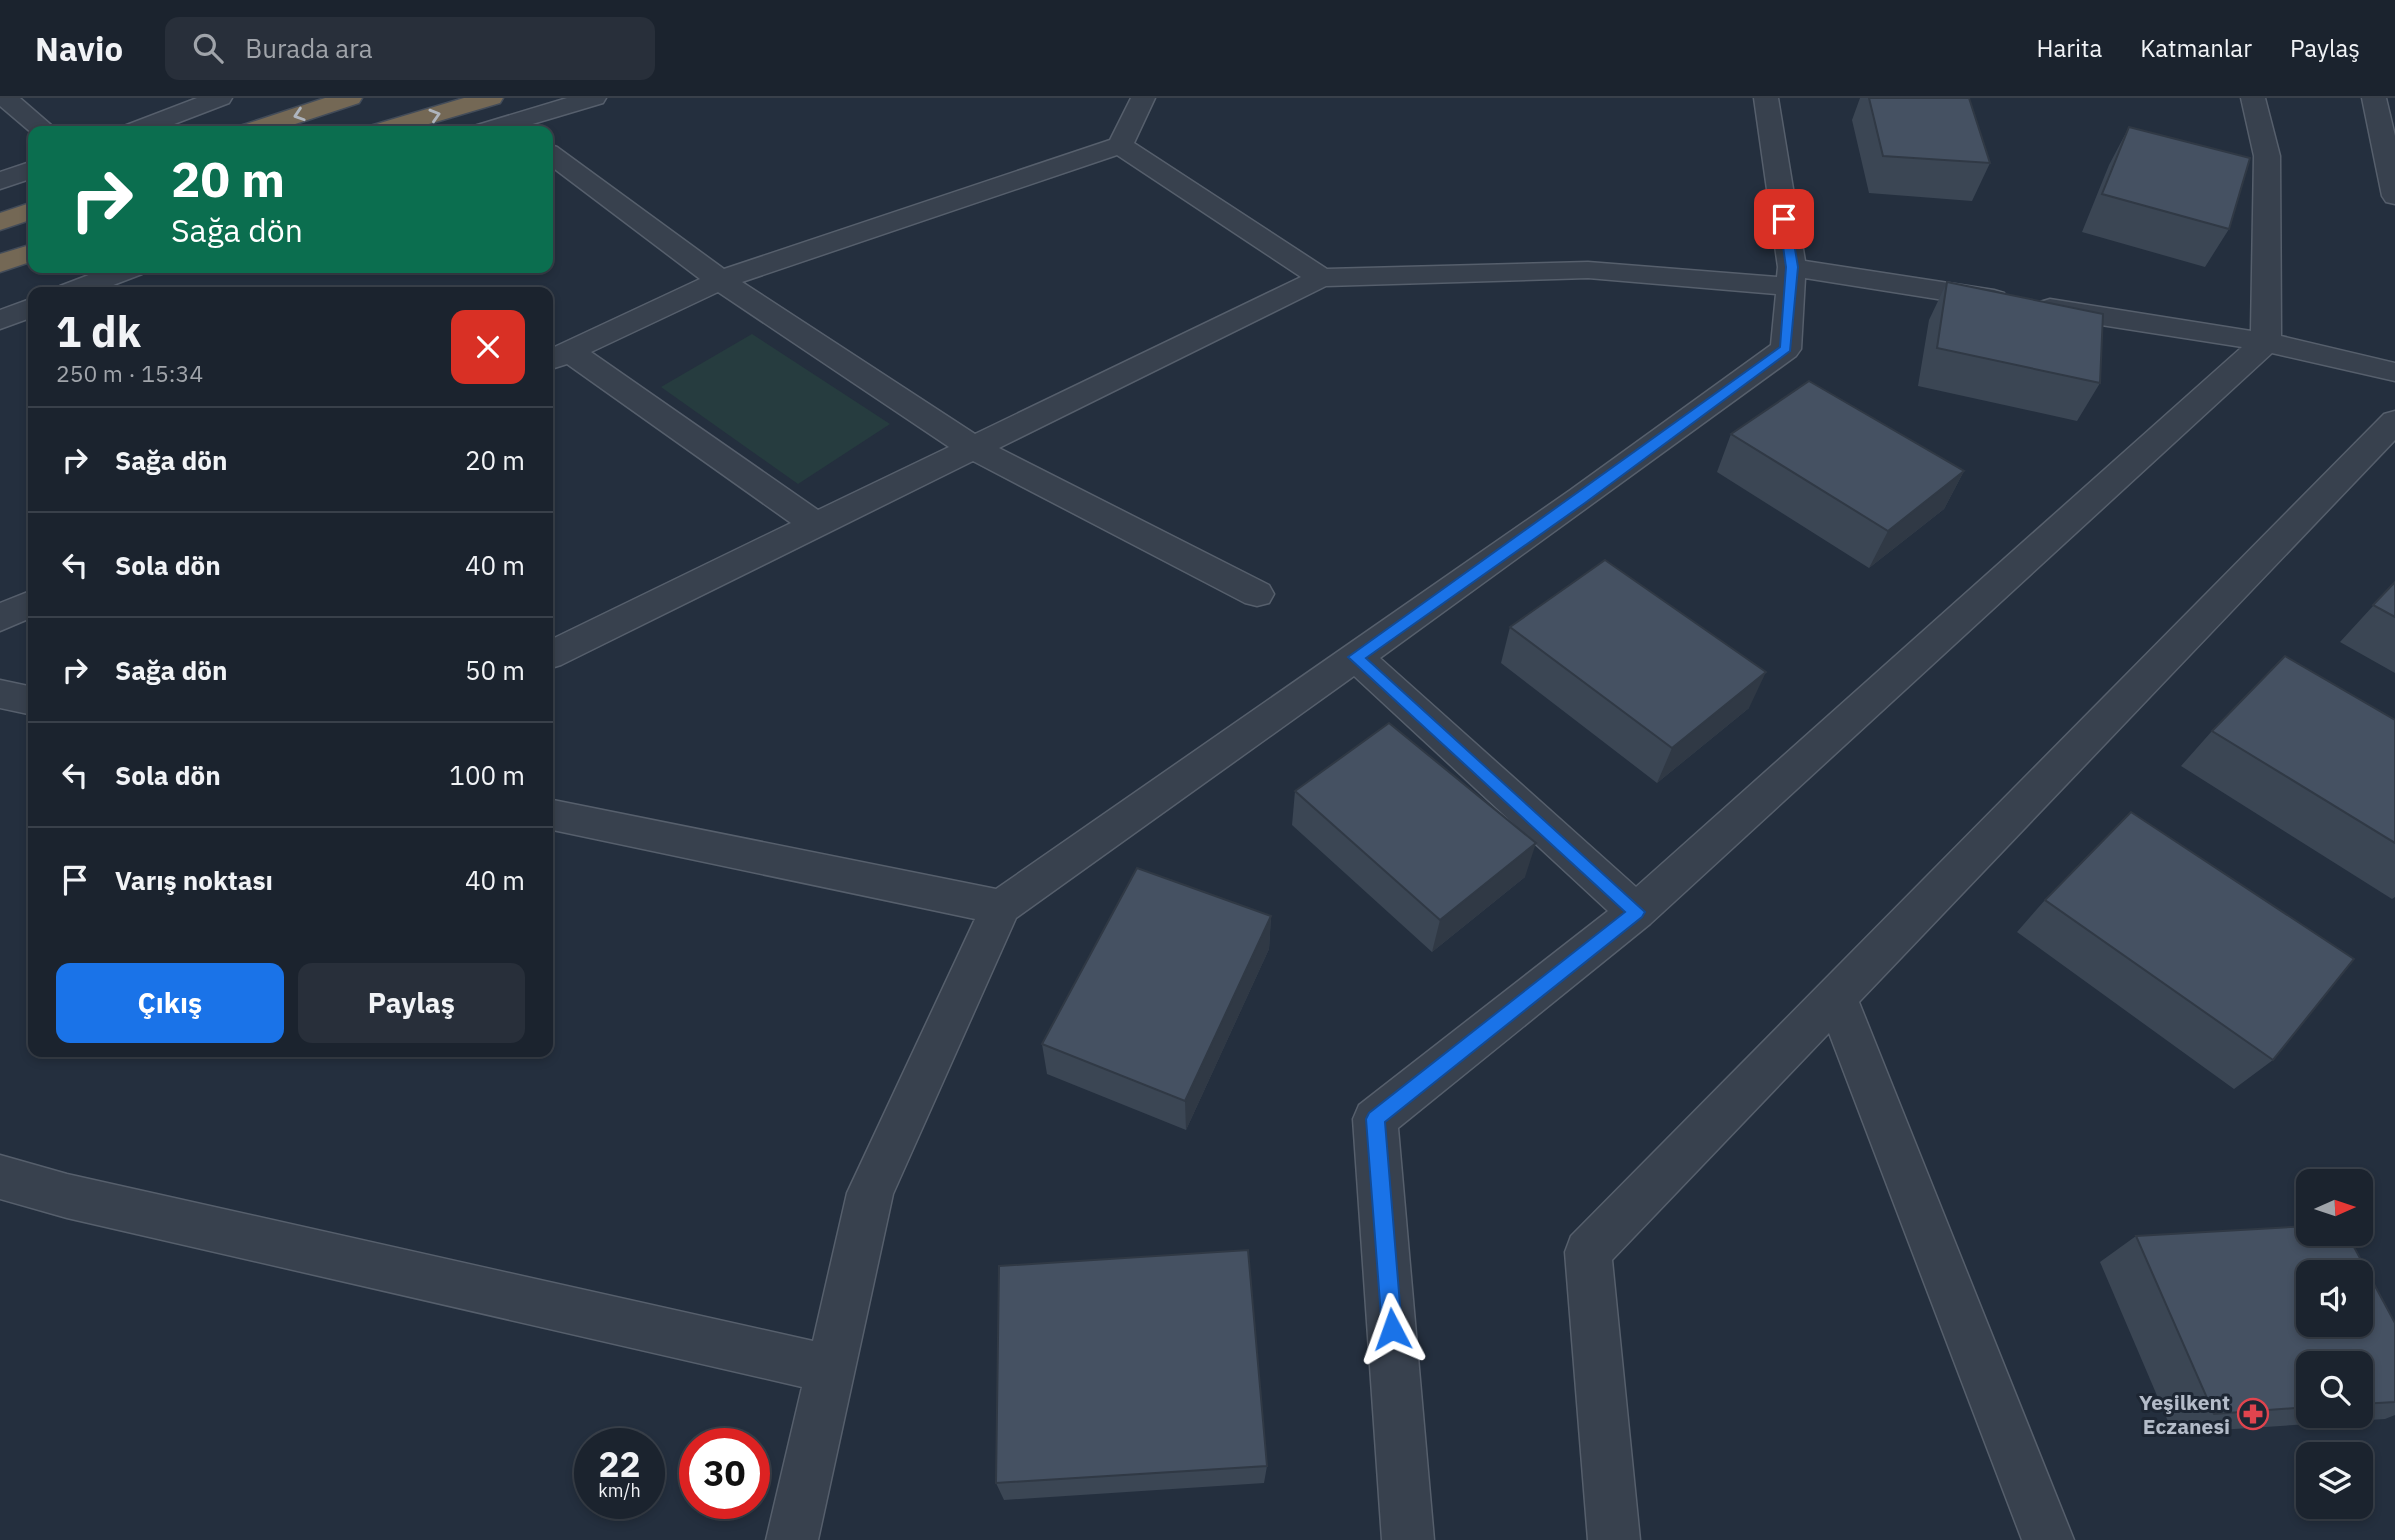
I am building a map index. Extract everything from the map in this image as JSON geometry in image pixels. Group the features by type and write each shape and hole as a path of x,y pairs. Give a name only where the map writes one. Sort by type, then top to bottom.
{"highway":[{"path":"264,126 349,98"},
{"path":"397,126 491,98"},
{"path":"0,195 18,215"},
{"path":"0,264 28,254"}],"street":[{"path":"5,98 39,126"},
{"path":"518,126 594,98"},
{"path":"559,356 720,280 1121,145 1143,98"},
{"path":"792,1540 870,1193 1001,906 1580,499 1786,349 1791,277 1766,98"},
{"path":"1408,1540 1375,1119 1636,912 2266,342 2267,156 2253,98"},
{"path":"2374,98 2395,196"},
{"path":"146,126 213,99"},
{"path":"1121,145 1321,278"},
{"path":"553,156 720,280 973,448 1257,594"},
{"path":"0,181 28,171"},
{"path":"553,654 1321,278 1588,270 1791,277 2266,342 2395,372"},
{"path":"83,287 119,273"},
{"path":"0,320 28,309"},
{"path":"559,356 816,525"},
{"path":"1614,1540 1588,1252 2395,421"},
{"path":"0,618 28,604"},
{"path":"1356,657 1636,912"},
{"path":"0,694 28,700"},
{"path":"553,815 1001,906"},
{"path":"1836,998 2048,1540"},
{"path":"0,1177 67,1196 830,1369"}],"green space":[{"path":"752,334 890,424 798,484 661,387"}],"building":[{"path":"1869,98 1969,98 1990,163 1883,156"},
{"path":"2129,127 2250,158 2229,229 2102,194"},
{"path":"1947,282 2103,314 2100,383 1937,348"},
{"path":"1809,381 1964,471 1888,531 1731,434"},
{"path":"1605,560 1766,672 1672,748 1510,627"},
{"path":"2395,582 2395,617 2373,605"},
{"path":"2285,656 2395,720 2395,843 2212,731"},
{"path":"1389,723 1536,843 1440,920 1295,791"},
{"path":"2131,812 2354,959 2273,1060 2045,900"},
{"path":"1137,868 1271,916 1185,1101 1042,1044"},
{"path":"2296,1227 2296,1246 2353,1246 2361,1260 2296,1260 2296,1337 2373,1337 2373,1282 2395,1323 2395,1402 2373,1403 2373,1351 2296,1351 2296,1408 2214,1414 2136,1236"},
{"path":"1248,1250 1267,1466 996,1483 999,1266"}],"place":[{"name":"Yeşilkent Eczanesi","path":"2253,1414"}],"route":[{"path":"1392,1329 1375,1119 1636,912 1356,657 1786,349 1792,267 1784,219"}]}
